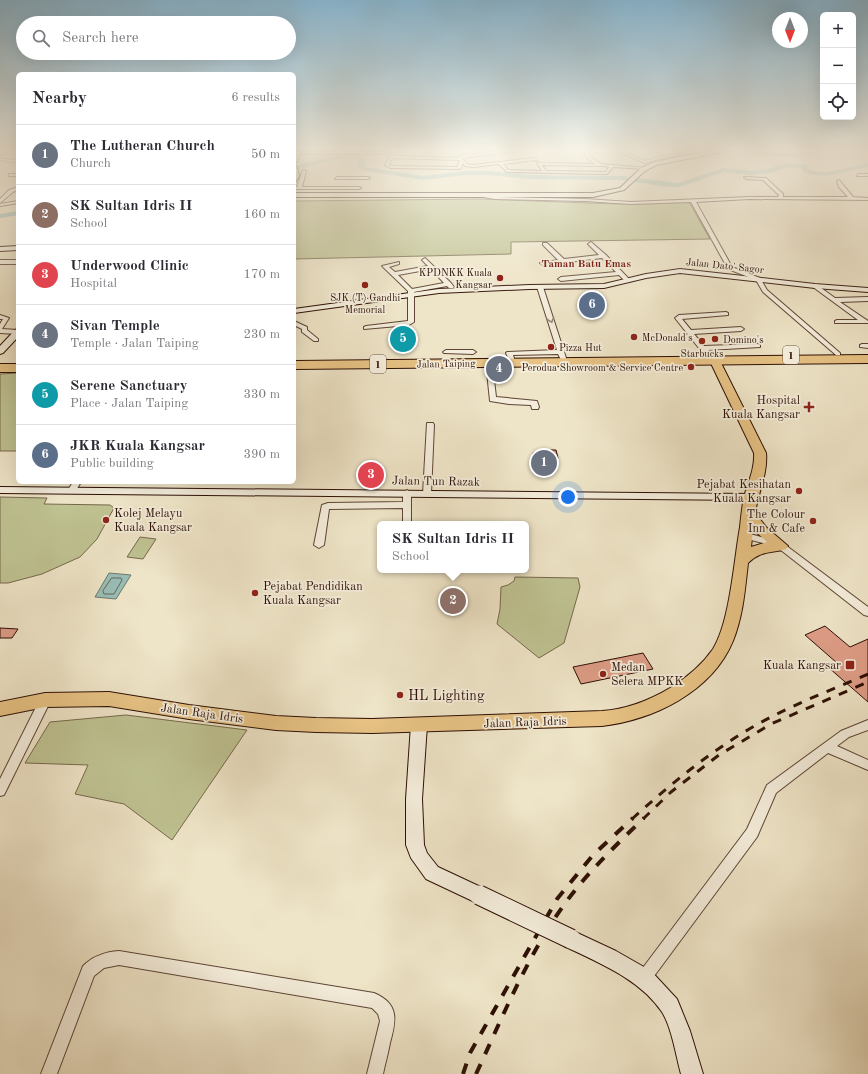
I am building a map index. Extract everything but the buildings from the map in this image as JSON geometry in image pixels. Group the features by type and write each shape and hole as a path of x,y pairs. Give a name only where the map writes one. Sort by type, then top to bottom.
{"highway":[{"name":"Jalan Taiping","path":"742,358 838,354 866,348"},
{"name":"Jalan Taiping","path":"599,361 710,354 742,358 868,359"},
{"name":"Jalan Taiping","path":"296,365 461,358 489,362 512,362 563,357 599,361 697,361 710,354"},
{"path":"697,361 710,365 722,374 726,368 742,358"},
{"path":"0,368 16,368"}],"main road":[{"path":"0,249 16,248"},
{"name":"Jalan Dato' Sagor","path":"296,311 410,293 540,287 593,287 628,281 657,273 680,272 868,290"},
{"path":"0,352 16,334"},
{"name":"Jalan Raja Idris","path":"0,709 44,700 109,699 189,712 283,723 364,726 603,718 632,713 661,701 686,686 718,654 733,617 751,496 762,463 760,453 722,374 710,354"},
{"name":"Jalan Tun Razak","path":"0,490 75,486 407,499 427,494 751,496"},
{"path":"749,514 762,531 780,546"},
{"path":"742,561 753,550 765,547 780,546"},
{"path":"419,725 414,799 415,844 420,858 432,873 571,939 644,978 670,1006 680,1031 692,1074"}],"street":[{"path":"541,199 630,203 728,199"},
{"path":"693,201 730,268 758,279 765,291 838,354"},
{"path":"0,204 16,202"},
{"path":"545,244 563,261"},
{"path":"591,244 628,281"},
{"path":"543,263 604,256"},
{"path":"425,260 455,290"},
{"path":"0,262 16,262"},
{"path":"366,328 401,325 411,322 410,293 385,266 397,263"},
{"path":"394,274 432,267"},
{"path":"561,279 620,273"},
{"path":"410,293 449,284"},
{"path":"815,286 866,322"},
{"path":"540,287 563,357"},
{"path":"834,300 868,299"},
{"path":"726,314 678,318 688,332 710,354 758,346"},
{"path":"0,317 6,318 6,320 0,328"},
{"path":"837,322 866,322"},
{"path":"296,324 305,328 304,331 316,340"},
{"path":"688,332 741,330"},
{"path":"0,331 16,332"},
{"path":"446,352 461,358 472,352"},
{"path":"489,362 493,399 509,402 532,402 534,403 535,407"},
{"path":"427,494 430,425"},
{"path":"319,545 326,507 328,506 407,499 407,521"},
{"path":"746,536 780,546 868,612"},
{"path":"0,792 44,700"},
{"path":"644,978 752,834 771,789 845,734 868,725"},
{"path":"828,747 868,765"},
{"path":"48,1074 88,971 95,964 105,959 118,958 374,1001 382,1005 386,1012 388,1021 375,1074"}],"green space":[{"path":"483,199 616,204 689,202 710,239 511,242 511,254 296,259 296,201"},
{"path":"16,373 16,451 0,451 0,374"},
{"path":"0,497 47,498 44,504 110,505 114,508 97,539 80,557 42,574 8,583 0,583"},
{"path":"140,537 156,539 143,559 127,557"},
{"path":"515,577 578,578 580,587 564,643 539,658 497,624 500,609 501,587 514,581"},
{"path":"126,715 247,730 172,840 124,804 75,794 88,765 25,763 50,722"}],"water":[{"path":"109,573 131,575 116,599 95,597"}],"waterway":[{"path":"0,216 16,213"}],"railway":[{"path":"632,819 681,777 733,739 783,711 868,674"},
{"path":"643,819 671,792 719,755 771,724 868,682"},
{"path":"463,1074 470,1053 557,899 593,855 633,818"},
{"path":"476,1074 506,1008 528,964 552,922 593,869 644,818"}],"place":[{"name":"KPDNKK Kuala Kangsar","path":"500,278"},
{"name":"SJK (T) Gandhi Memorial","path":"365,285"},
{"name":"JKR Kuala Kangsar","path":"592,305"},
{"name":"McDonald's","path":"634,337"},
{"name":"Serene Sanctuary","path":"403,339"},
{"name":"Domino's","path":"715,339"},
{"name":"Starbucks","path":"702,341"},
{"name":"Pizza Hut","path":"551,347"},
{"name":"Perodua Showroom & Service Centre","path":"691,367"},
{"name":"Sivan Temple","path":"499,369"},
{"name":"Hospital Kuala Kangsar","path":"809,407"},
{"name":"The Lutheran Church","path":"544,463"},
{"name":"Underwood Clinic","path":"371,475"},
{"name":"Pejabat Kesihatan Kuala Kangsar","path":"799,491"},
{"name":"Kolej Melayu Kuala Kangsar","path":"106,520"},
{"name":"The Colour Inn & Cafe","path":"813,521"},
{"name":"Pejabat Pendidikan Kuala Kangsar","path":"255,593"},
{"name":"SK Sultan Idris II","path":"453,601"},
{"name":"Kuala Kangsar","path":"850,665"},
{"name":"Medan Selera MPKK","path":"603,674"},
{"name":"HL Lighting","path":"400,695"}],"district":[{"name":"Taman Batu Emas","path":"586,263"}]}
